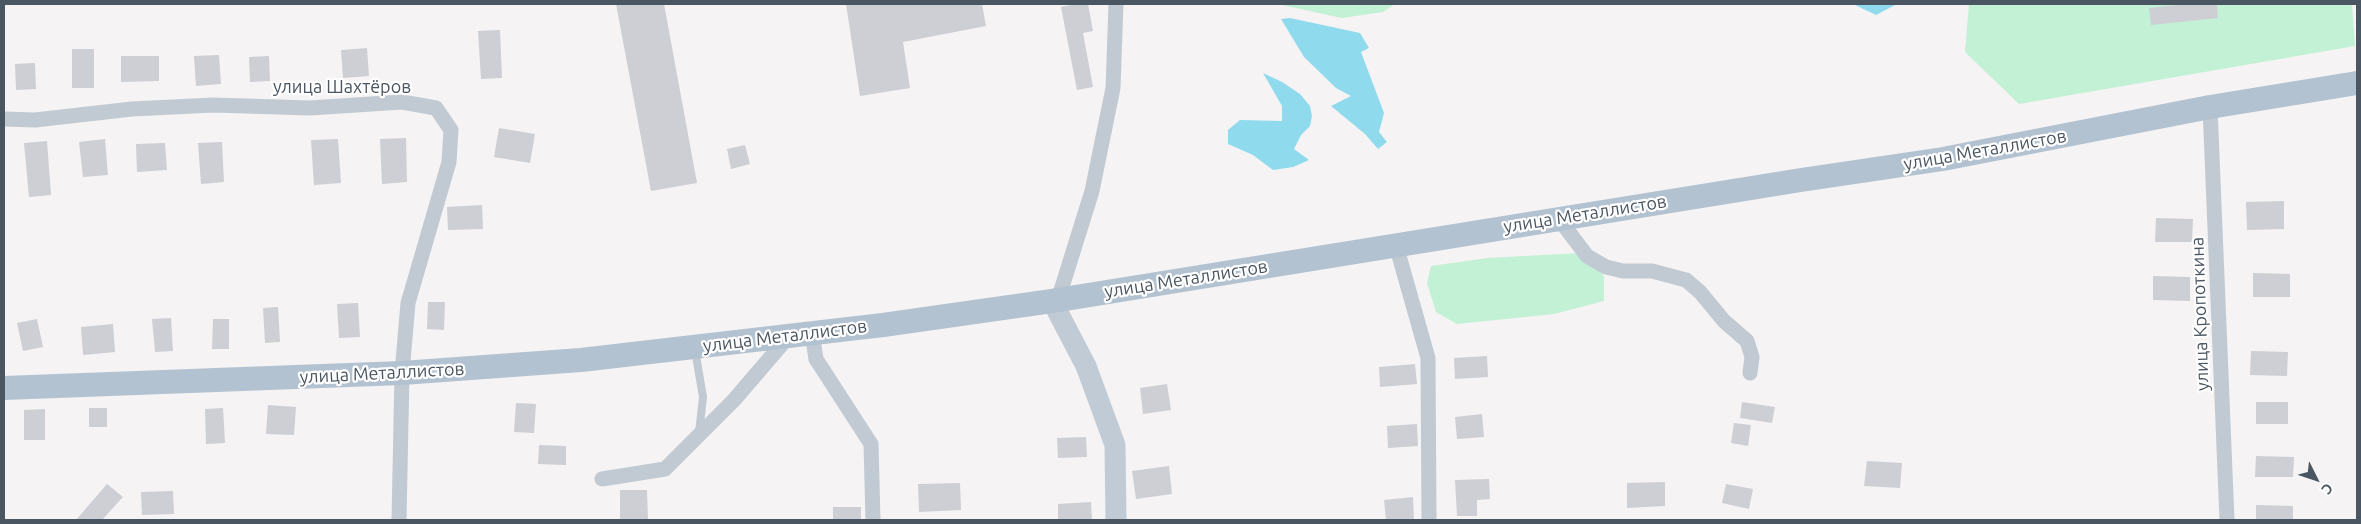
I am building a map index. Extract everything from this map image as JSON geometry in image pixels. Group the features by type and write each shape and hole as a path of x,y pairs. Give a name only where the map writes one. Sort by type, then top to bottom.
{"main road":[{"name":"улица Металлистов","path":"4,388 402,373 581,360 801,334 1055,301 1943,159 2210,107 2357,83"}],"street":[{"path":"1116,4 1113,88 1092,191 1055,301 1086,366 1115,445 1116,520"},
{"name":"улица Шахтёров","path":"4,119 36,120 132,109 213,105 310,108 402,102 436,108 451,130 448,162 408,303 402,373 399,520"},
{"name":"улица Кропоткина","path":"2210,107 2228,520"},
{"path":"1559,219 1587,256 1606,267 1623,271 1652,271 1686,280 1700,292 1724,321 1747,341 1752,357 1750,373"},
{"path":"1396,245 1428,358 1430,520"},
{"path":"602,479 665,469 801,334 871,444 873,520"}],"lane":[{"path":"695,347 703,397 699,434"}],"green space":[{"path":"1277,4 1395,4 1383,12 1342,18"},
{"path":"1969,4 2352,4 2355,46 2019,104 1965,52"},
{"path":"1580,253 1604,276 1604,301 1554,314 1457,324 1436,312 1427,283 1431,266 1487,258"}],"water":[{"path":"1853,4 1897,4 1876,15"},
{"path":"1290,18 1360,33 1369,48 1361,52 1384,113 1379,132 1387,142 1378,149 1365,134 1331,106 1351,96 1336,88 1304,57 1281,19"},
{"path":"1263,73 1282,82 1300,94 1310,106 1312,116 1310,126 1301,135 1294,149 1309,160 1293,167 1273,170 1253,155 1228,144 1228,130 1240,120 1282,121 1282,106"}],"building":[{"path":"616,4 664,4 697,183 651,191"},
{"path":"846,4 982,4 986,26 903,42 910,88 860,96"},
{"path":"1088,4 1093,31 1083,33 1093,87 1077,90 1061,7"},
{"path":"2188,4 2217,4 2218,18 2151,25 2149,8"},
{"path":"500,30 502,78 481,79 478,31"},
{"path":"367,48 369,76 343,78 341,50"},
{"path":"72,49 94,49 94,88 72,88"},
{"path":"219,55 221,84 196,86 194,56"},
{"path":"121,56 159,56 159,81 121,82"},
{"path":"269,56 270,81 250,82 249,57"},
{"path":"35,63 36,89 16,90 15,64"},
{"path":"499,128 535,134 530,163 494,157"},
{"path":"406,138 407,182 382,184 380,139"},
{"path":"105,139 108,175 83,177 79,142"},
{"path":"338,139 341,183 314,185 311,140"},
{"path":"47,141 51,195 29,197 24,143"},
{"path":"222,142 224,182 201,184 198,143"},
{"path":"165,143 167,170 137,172 136,144"},
{"path":"745,145 750,164 731,169 727,149"},
{"path":"2284,201 2284,229 2247,230 2246,202"},
{"path":"482,205 483,229 448,230 447,207"},
{"path":"2156,218 2193,219 2192,242 2155,242"},
{"path":"2253,273 2290,274 2290,297 2253,297"},
{"path":"2153,276 2190,277 2190,301 2153,300"},
{"path":"428,302 445,302 444,330 427,329"},
{"path":"358,303 360,337 339,338 337,304"},
{"path":"278,307 280,342 265,343 263,308"},
{"path":"171,318 173,351 155,352 152,319"},
{"path":"37,319 43,347 23,351 17,323"},
{"path":"213,319 229,319 229,349 212,349"},
{"path":"113,324 115,352 83,355 81,327"},
{"path":"2251,351 2288,352 2287,376 2250,375"},
{"path":"1487,356 1488,377 1455,379 1454,358"},
{"path":"1415,364 1417,384 1380,387 1379,367"},
{"path":"1167,384 1171,410 1143,414 1140,388"},
{"path":"1742,402 1775,407 1772,423 1740,418"},
{"path":"2256,402 2288,402 2288,424 2256,424"},
{"path":"516,403 536,404 534,433 514,432"},
{"path":"268,405 296,407 294,435 266,434"},
{"path":"89,408 107,408 107,427 89,427"},
{"path":"223,408 225,443 206,444 205,409"},
{"path":"45,409 45,440 24,440 24,410"},
{"path":"1482,414 1484,437 1457,439 1455,417"},
{"path":"1734,423 1751,425 1748,446 1731,443"},
{"path":"1417,424 1418,446 1388,448 1387,426"},
{"path":"1086,437 1087,457 1058,458 1057,438"},
{"path":"539,445 566,446 566,465 538,464"},
{"path":"2256,456 2294,457 2293,477 2255,477"},
{"path":"1867,461 1902,463 1900,488 1864,486"},
{"path":"1169,466 1172,494 1136,499 1132,471"},
{"path":"1489,479 1490,499 1477,500 1477,516 1457,516 1455,480"},
{"path":"1665,482 1665,506 1627,508 1627,483"},
{"path":"960,483 961,510 919,512 918,484"},
{"path":"107,484 123,497 102,520 76,520"},
{"path":"1726,484 1753,489 1749,509 1722,503"},
{"path":"620,490 647,490 648,520 620,520"},
{"path":"173,491 174,514 142,515 141,492"},
{"path":"1413,497 1414,520 1386,520 1384,500"},
{"path":"1091,502 1092,520 1058,520 1058,504"},
{"path":"2256,505 2293,506 2293,520 2256,520"},
{"path":"833,507 861,507 861,520 833,520"}]}
